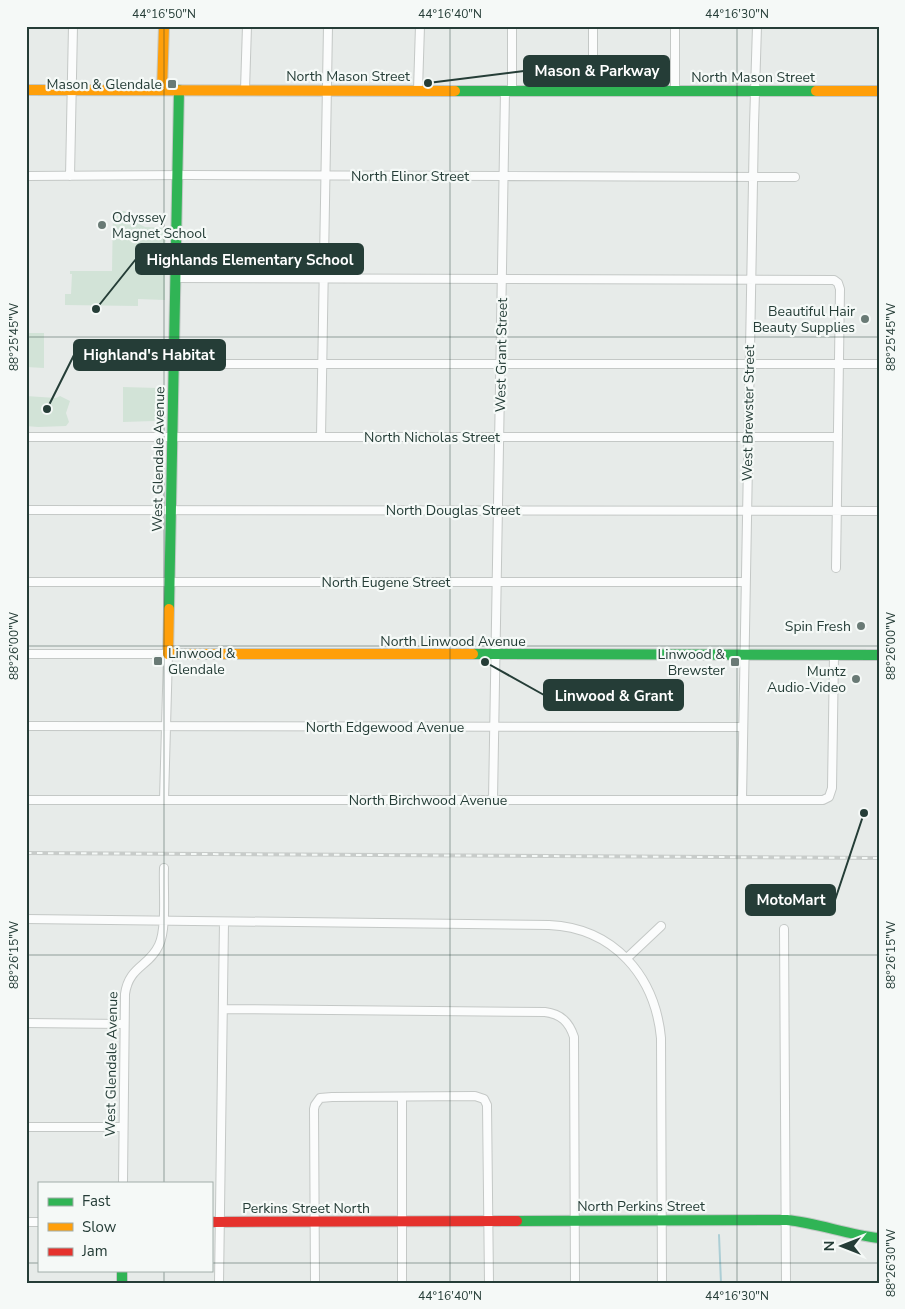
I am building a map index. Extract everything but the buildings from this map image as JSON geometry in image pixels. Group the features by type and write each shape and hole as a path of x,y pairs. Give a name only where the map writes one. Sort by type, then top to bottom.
{"street":[{"path":"70,176 73,26"},
{"path":"162,90 164,26"},
{"path":"245,90 247,26"},
{"path":"321,437 328,26"},
{"path":"418,90 420,26"},
{"name":"West Grant Street","path":"493,800 504,176 512,26"},
{"path":"592,90 593,26"},
{"path":"675,26 675,90"},
{"name":"West Brewster Street","path":"742,800 746,510 757,26"},
{"name":"North Mason Street","path":"26,90 879,91"},
{"name":"West Glendale Avenue","path":"164,800 179,90"},
{"name":"North Elinor Street","path":"26,176 795,177"},
{"path":"175,278 751,278 836,280 840,289 836,568"},
{"path":"174,364 879,364"},
{"name":"North Nicholas Street","path":"26,437 838,437"},
{"name":"North Douglas Street","path":"26,510 879,510"},
{"name":"North Eugene Street","path":"26,582 745,582"},
{"name":"North Linwood Avenue","path":"26,654 879,655"},
{"name":"North Birchwood Avenue","path":"26,800 823,800 829,797 832,788 834,655"},
{"name":"North Edgewood Avenue","path":"26,726 743,727"},
{"name":"West Glendale Avenue","path":"123,1182 125,994 128,982 135,970 153,955 162,940 164,868"},
{"path":"26,919 560,925 598,937 627,958 646,983 655,1006 660,1028 662,1283"},
{"path":"219,1283 216,1222 224,922"},
{"path":"627,958 661,926"},
{"path":"784,929 786,1283"},
{"path":"223,1009 545,1012 557,1014 564,1018 574,1037 575,1283"},
{"path":"26,1023 124,1024"},
{"path":"315,1283 314,1109 317,1101 324,1097 475,1096 484,1099 488,1105 489,1283"},
{"path":"402,1097 402,1283"},
{"path":"26,1126 123,1127"},
{"name":"North Perkins Street","path":"401,1221 787,1220 808,1221 856,1235 879,1238"},
{"name":"Perkins Street North","path":"216,1222 401,1221"}],"green space":[{"path":"113,211 139,214 139,224 145,227 166,228 165,266 139,266 139,269 165,269 165,300 138,299 138,306 65,305 65,294 71,294 72,274 70,274 70,271 112,271"},
{"path":"26,333 44,333 44,368 26,367"},
{"path":"123,387 158,388 158,416 154,421 123,422"},
{"path":"26,396 56,398 60,396 70,401 66,413 69,422 66,426 26,426"}],"waterway":[{"path":"719,1235 721,1283"}],"railway":[{"path":"26,853 879,858"}],"traffic: fast":[{"path":"169,609 179,90"},
{"path":"455,91 816,91"},
{"path":"473,654 879,655"},
{"path":"517,1221 787,1220 879,1238"},
{"path":"122,1272 122,1283"}],"traffic: slow":[{"path":"162,90 164,26"},
{"path":"26,90 455,91"},
{"path":"816,91 879,91"},
{"path":"169,609 168,654 473,654"}],"traffic: jam":[{"path":"212,1222 517,1221"}],"place":[{"name":"Mason & Parkway","path":"428,83"},
{"name":"Mason & Glendale","path":"172,84"},
{"name":"Odyssey Magnet School","path":"102,225"},
{"name":"Highlands Elementary School","path":"96,309"},
{"name":"Beautiful Hair Beauty Supplies","path":"865,319"},
{"name":"Highland's Habitat","path":"47,409"},
{"name":"Spin Fresh","path":"861,626"},
{"name":"Linwood & Glendale","path":"158,661"},
{"name":"Linwood & Grant","path":"485,662"},
{"name":"Linwood & Brewster","path":"735,662"},
{"name":"Muntz Audio-Video","path":"856,679"},
{"name":"MotoMart","path":"864,813"}]}
